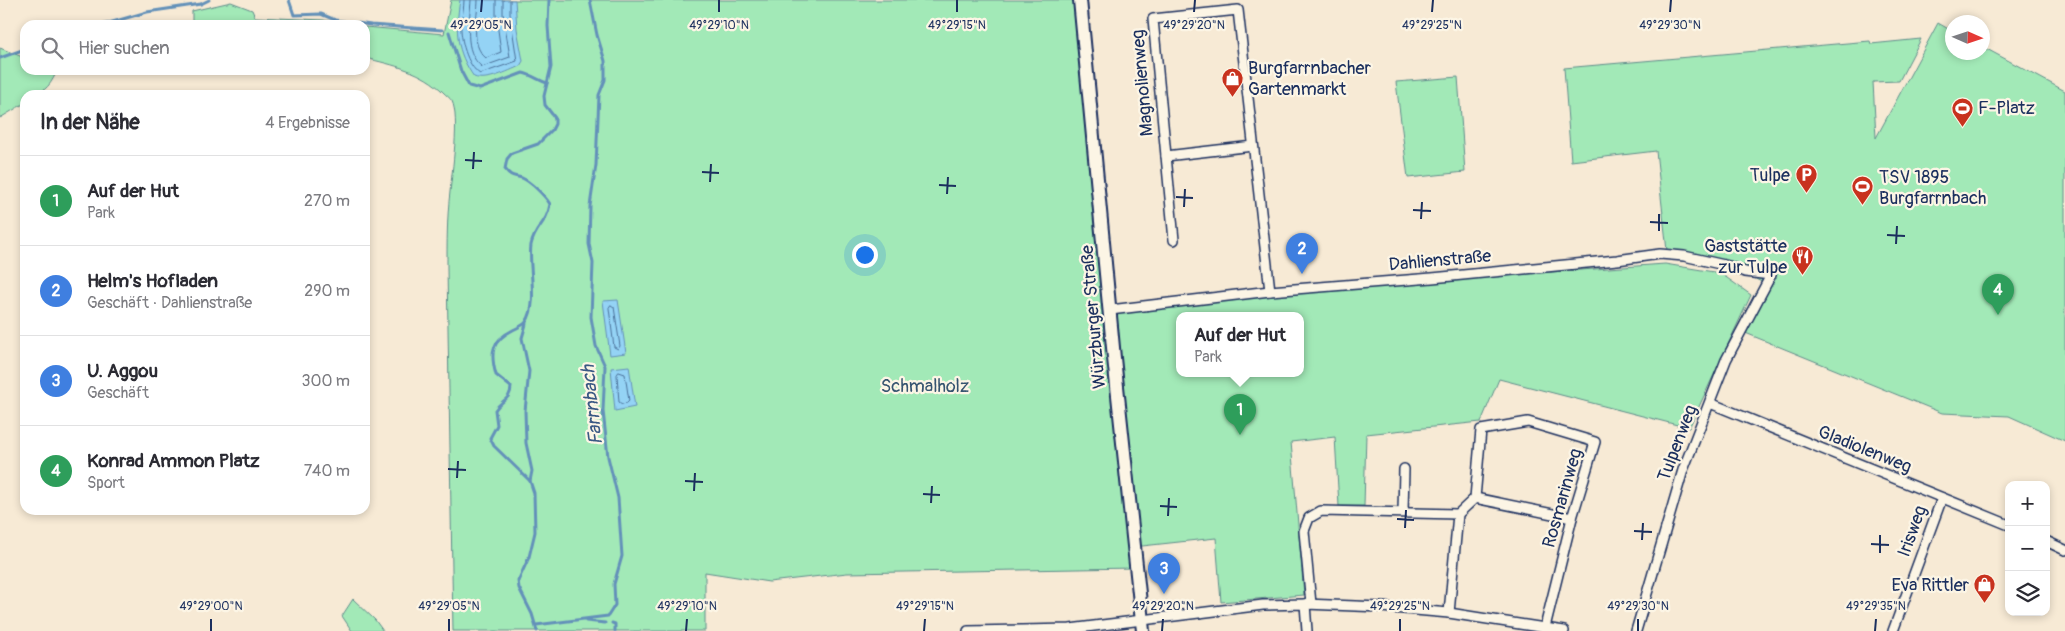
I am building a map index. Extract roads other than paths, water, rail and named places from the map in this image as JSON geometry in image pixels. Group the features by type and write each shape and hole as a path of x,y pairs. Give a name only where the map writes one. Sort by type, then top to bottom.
{"street":[{"name":"Würzburger Straße","path":"1080,0 1142,625"},
{"name":"Magnolienweg","path":"1174,240 1153,19 1238,10 1270,291"},
{"name":"Magnolienweg","path":"1166,156 1253,146"},
{"name":"Dahlienstraße","path":"1110,310 1270,291 1442,277 1660,254 1684,256 1729,266 1745,272 1770,275"},
{"name":"Tulpenweg","path":"1636,631 1683,470 1726,360 1770,275"},
{"name":"Gladiolenweg","path":"1710,403 2005,523"},
{"name":"Rosmarinweg","path":"1475,498 1481,430 1528,422 1595,442 1572,518 1545,627"},
{"path":"1403,512 1404,469"},
{"path":"1449,613 1458,514 1475,498 1572,518"},
{"name":"Irisweg","path":"1893,631 1942,498"},
{"path":"1307,631 1308,604 1304,531 1309,518 1321,511 1458,514"},
{"path":"2050,543 2065,550"},
{"path":"968,631 1070,630 1142,625 1263,605 1308,604 1381,607 1449,613 1564,631"}],"water":[{"path":"460,0 515,0 517,29 523,61 520,66 491,77 474,77 460,49 458,40"},
{"path":"618,300 626,353 610,355 603,301"},
{"path":"629,366 635,407 615,411 611,368"}],"waterway":[{"path":"119,20 147,12 201,4 209,0"},
{"path":"289,0 294,15 321,14 335,20"},
{"name":"Farrnbach","path":"537,631 532,614 519,588 518,581 529,557 535,532 534,493 530,481 494,446 490,438 497,425 495,410 508,397 511,391 511,387 496,375 493,360 494,348 496,343 506,334 525,323 530,314 533,295 531,245 550,204 529,183 522,178 511,175 505,169 507,159 512,153 538,144 552,130 555,124 555,118 545,105 544,96 551,67 548,26 549,0"},
{"name":"Farrnbach","path":"536,625 608,616 615,605 614,584 622,556 618,498 608,457 603,411 605,366 596,346 591,317 593,263 589,244 590,206 596,165 599,95 605,80 605,61 597,35 590,0"},
{"path":"370,25 442,30"},
{"path":"449,32 461,71 469,86 480,89 523,73 547,83"},
{"path":"0,58 20,51"},
{"path":"526,324 522,338 529,371 525,411 526,443 532,471 530,481"},
{"path":"586,621 605,623"},
{"path":"612,623 615,624 615,631"}],"place":[{"name":"Burgfarrnbacher Gartenmarkt","path":"1232,97"},
{"name":"F-Platz","path":"1962,127"},
{"name":"Tulpe","path":"1806,194"},
{"name":"TSV 1895 Burgfarrnbach","path":"1863,206"},
{"name":"Helm's Hofladen","path":"1302,274"},
{"name":"Gaststätte zur Tulpe","path":"1803,275"},
{"name":"Konrad Ammon Platz","path":"1998,315"},
{"name":"Auf der Hut","path":"1240,435"},
{"name":"U. Aggou","path":"1164,594"},
{"name":"Eva Rittler","path":"1985,604"}],"park label":[{"name":"Schmalholz","path":"925,386"}]}
